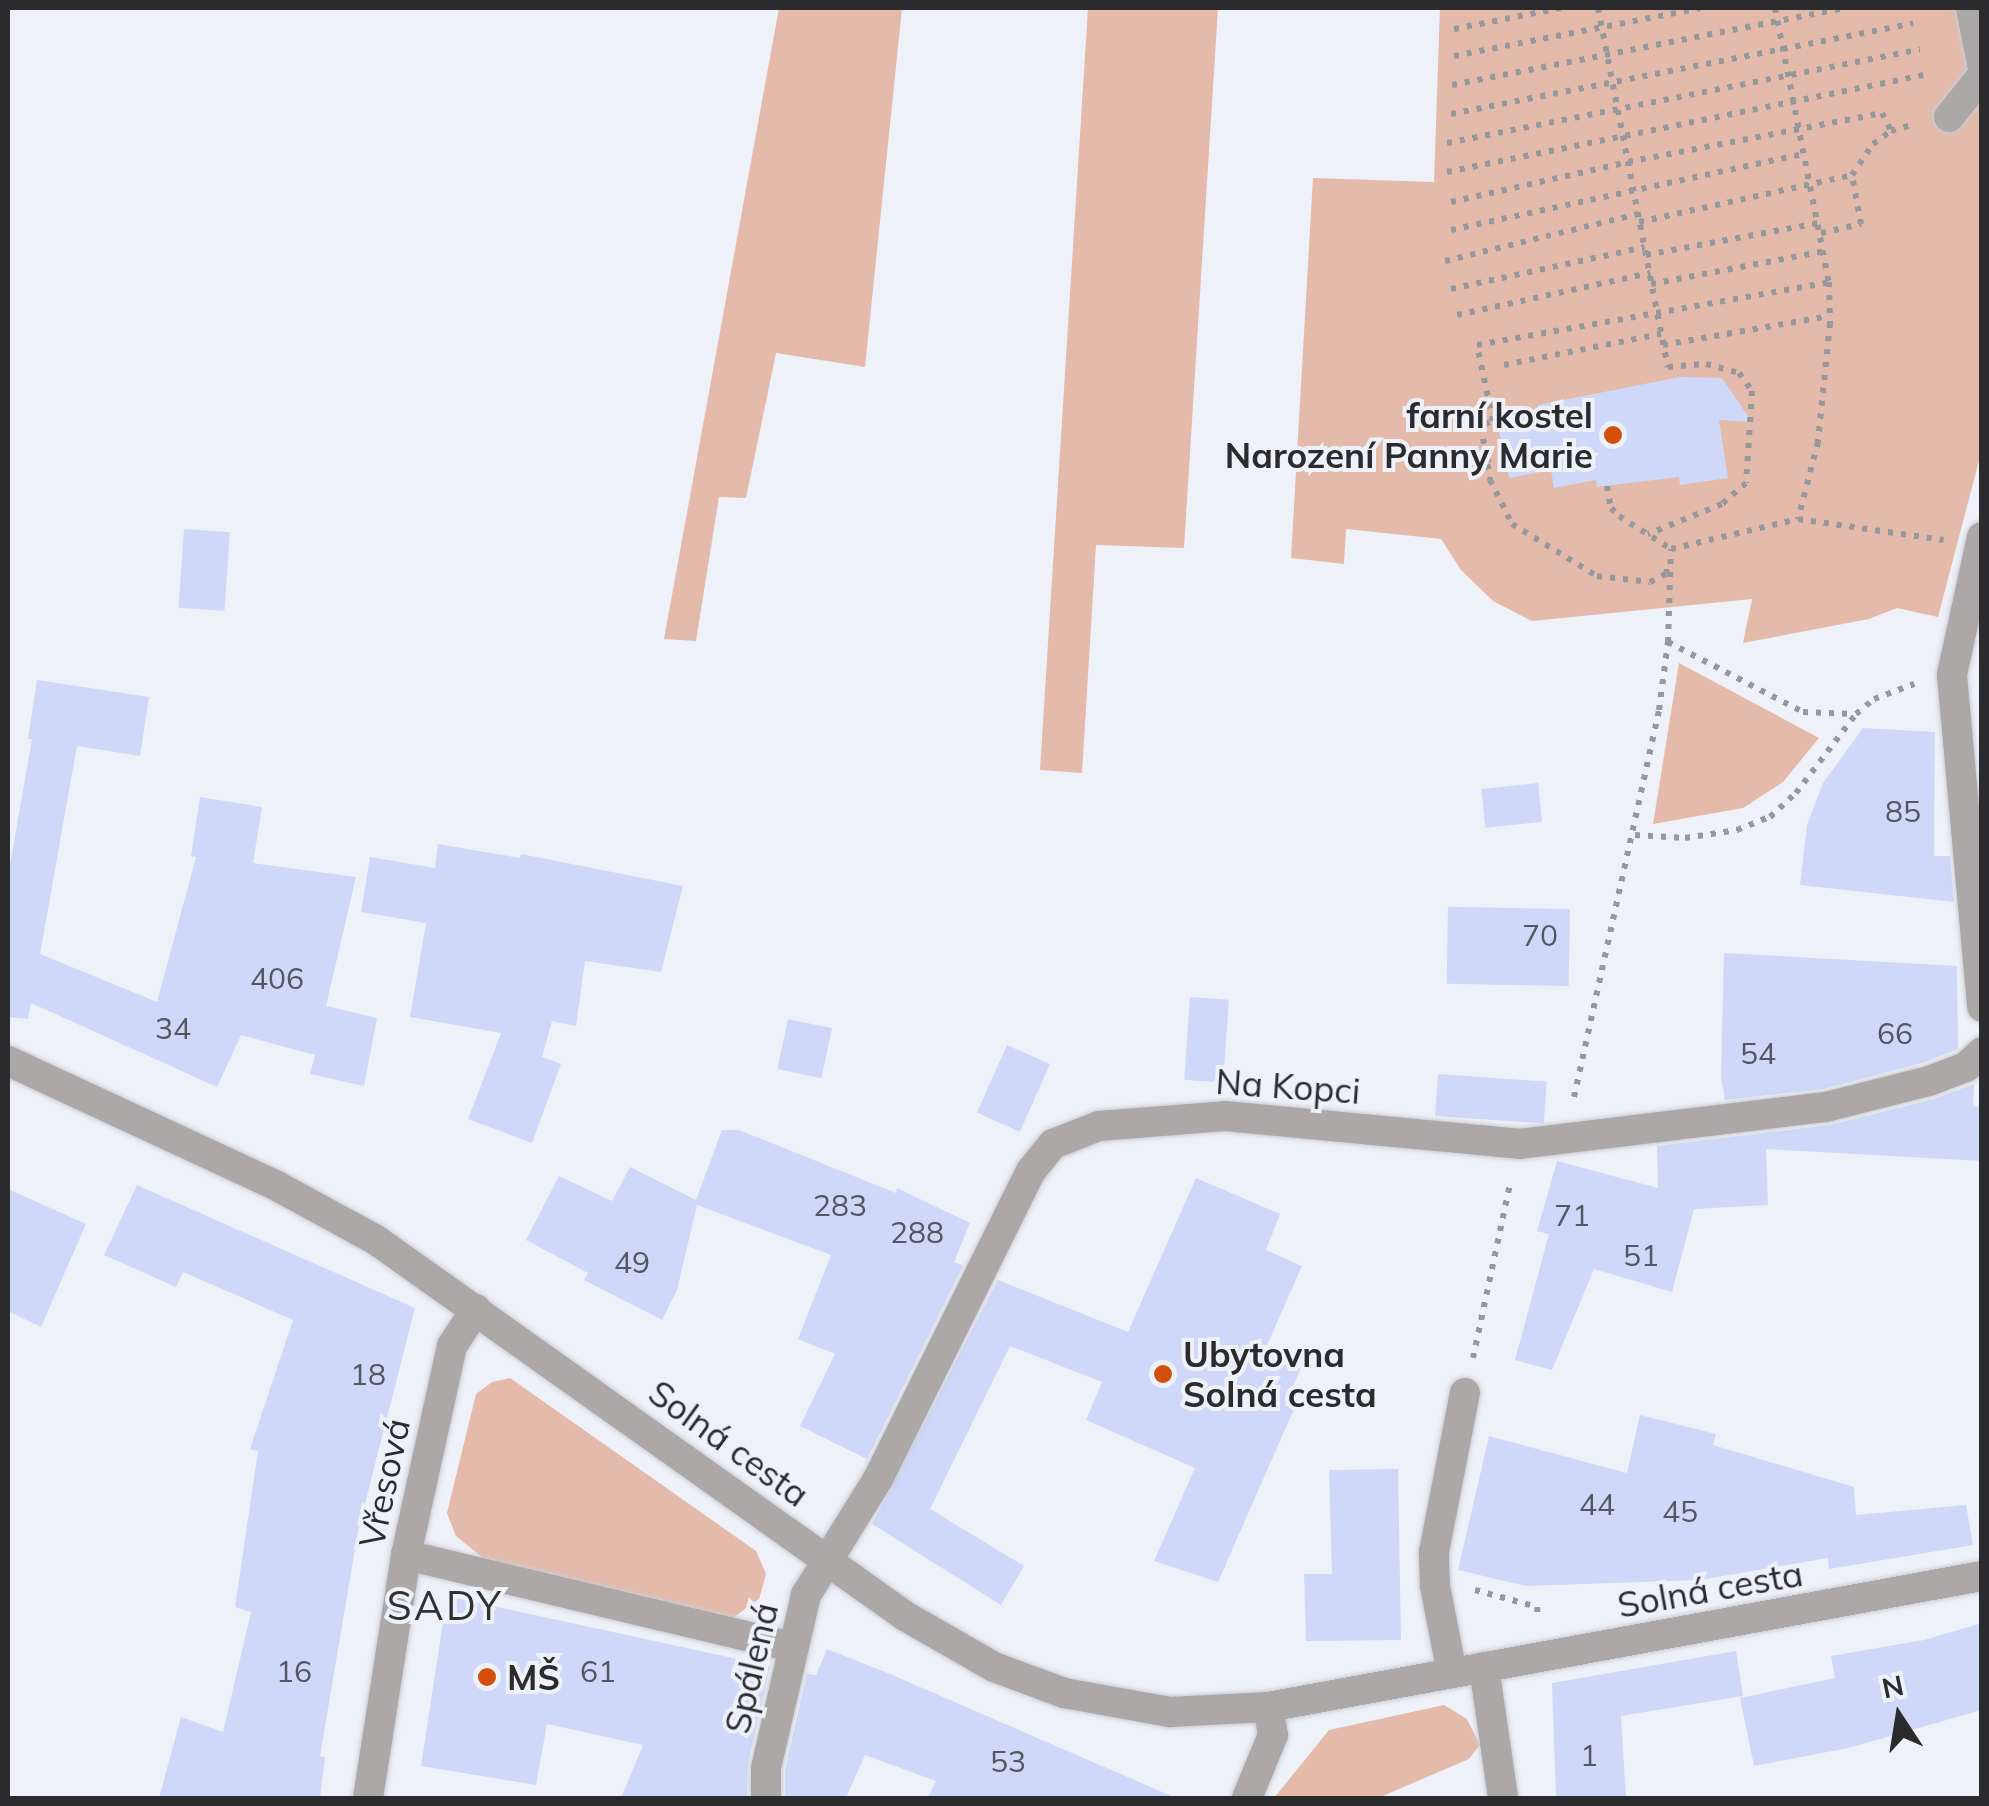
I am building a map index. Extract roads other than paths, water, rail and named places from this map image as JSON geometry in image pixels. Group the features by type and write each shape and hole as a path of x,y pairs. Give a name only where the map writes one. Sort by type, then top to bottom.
{"street":[{"path":"1972,8 1982,64"},
{"path":"1949,117 1982,76"},
{"path":"1980,541 1952,675 1982,1007"},
{"name":"Na Kopci","path":"827,1560 878,1479 1031,1170 1053,1144 1099,1126 1225,1116 1519,1144 1826,1107 1929,1081 1966,1067 1982,1052"},
{"name":"Solná cesta","path":"8,1061 329,1212 476,1309 949,1643 1028,1681 1098,1701 1170,1712 1268,1707 1982,1576"},
{"name":"Vřesová","path":"368,1798 406,1555 452,1346 476,1309"},
{"path":"1452,1673 1434,1567 1465,1393"},
{"path":"406,1555 792,1647"},
{"name":"Spálená","path":"766,1798 766,1768 792,1647 806,1595 827,1560"},
{"path":"1484,1668 1503,1798"},
{"path":"1248,1798 1272,1735 1268,1707"}],"place":[{"name":"farní kostel Narození Panny Marie","path":"1613,435"},
{"name":"Ubytovna Solná cesta","path":"1163,1374"},
{"name":"MŠ","path":"487,1677"}],"district":[{"name":"SADY","path":"445,1605"}]}
